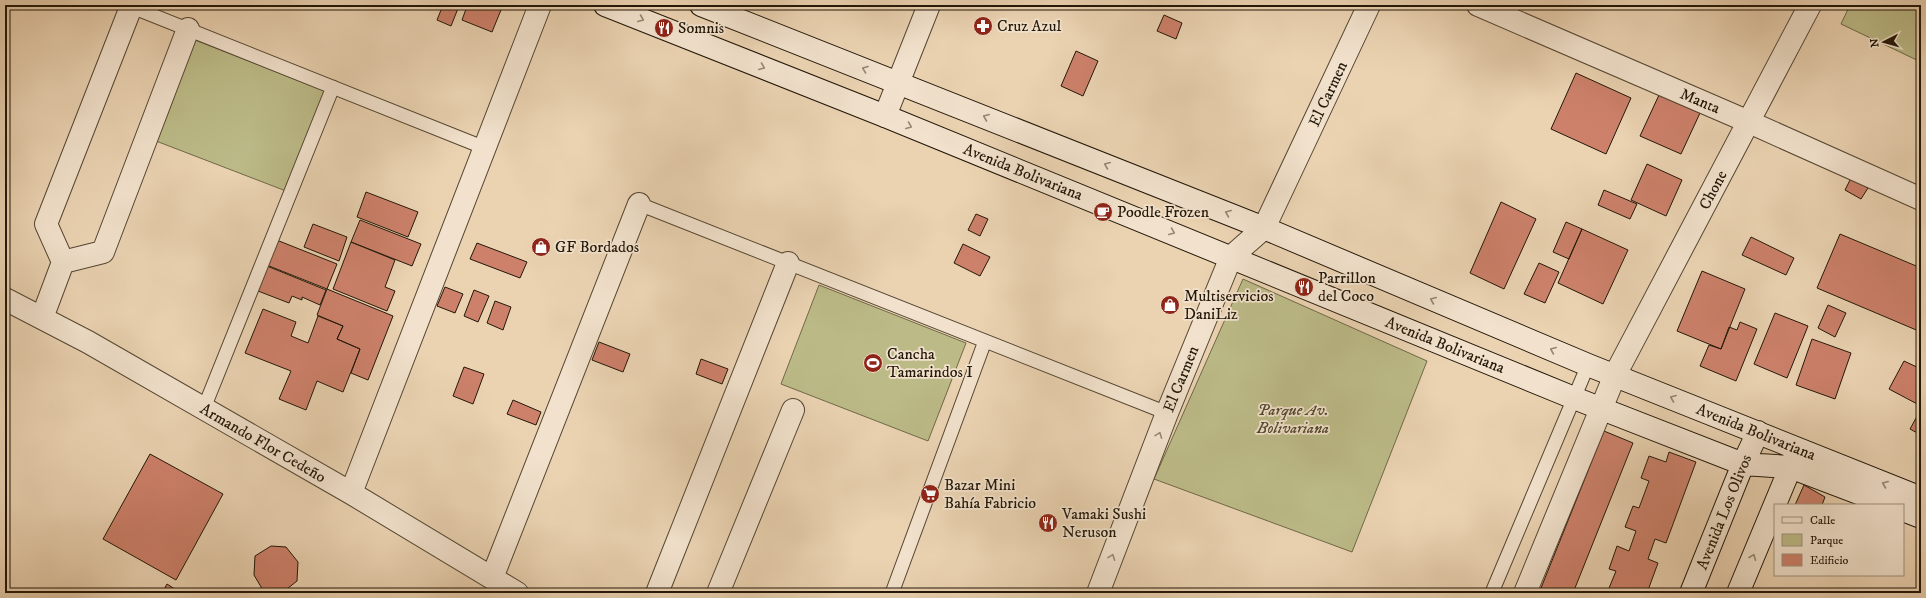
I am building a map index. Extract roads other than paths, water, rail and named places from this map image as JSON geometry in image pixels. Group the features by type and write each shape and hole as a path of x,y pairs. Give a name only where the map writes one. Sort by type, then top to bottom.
{"street":[{"path":"351,493 540,5"},
{"name":"Avenida Bolivariana","path":"605,5 884,116 1574,398 1743,464 1794,458 1921,498"},
{"name":"Avenida Bolivariana","path":"701,5 1264,228 1588,365 1758,432 1794,458 1888,504"},
{"path":"884,116 929,5"},
{"name":"El Carmen","path":"1104,591 1168,413 1231,257 1264,228 1369,5"},
{"name":"Manta","path":"1478,5 1921,199"},
{"name":"Chone","path":"1525,593 1615,375 1810,5"},
{"path":"42,318 63,262 46,224 129,6"},
{"path":"63,262 103,252 188,29"},
{"path":"492,578 639,204"},
{"path":"657,593 788,263"},
{"name":"Armando Flor Cedeño","path":"5,299 88,342 204,408 351,493 517,593"},
{"path":"718,593 793,410"},
{"name":"Avenida Los Olivos","path":"1691,593 1743,464 1758,432"},
{"path":"1775,504 1794,458"},
{"path":"1738,593 1774,506"},
{"path":"1904,510 1921,517"}],"lane":[{"path":"129,6 485,148"},
{"path":"204,408 333,87"},
{"path":"639,204 1168,413"},
{"path":"892,593 985,341"},
{"path":"1493,590 1588,365"}],"place":[{"name":"Cruz Azul","path":"983,26"},
{"name":"Somnis","path":"664,28"},
{"name":"Poodle Frozen","path":"1103,212"},
{"name":"GF Bordados","path":"541,247"},
{"name":"Parrillon del Coco","path":"1304,287"},
{"name":"Multiservicios DaniLiz","path":"1170,305"},
{"name":"Cancha Tamarindos I","path":"873,363"},
{"name":"Bazar Mini Bahía Fabricio","path":"930,494"},
{"name":"Vamaki Sushi Neruson","path":"1048,523"}],"park label":[{"name":"Parque Av. Bolivariana","path":"1293,419"}]}
